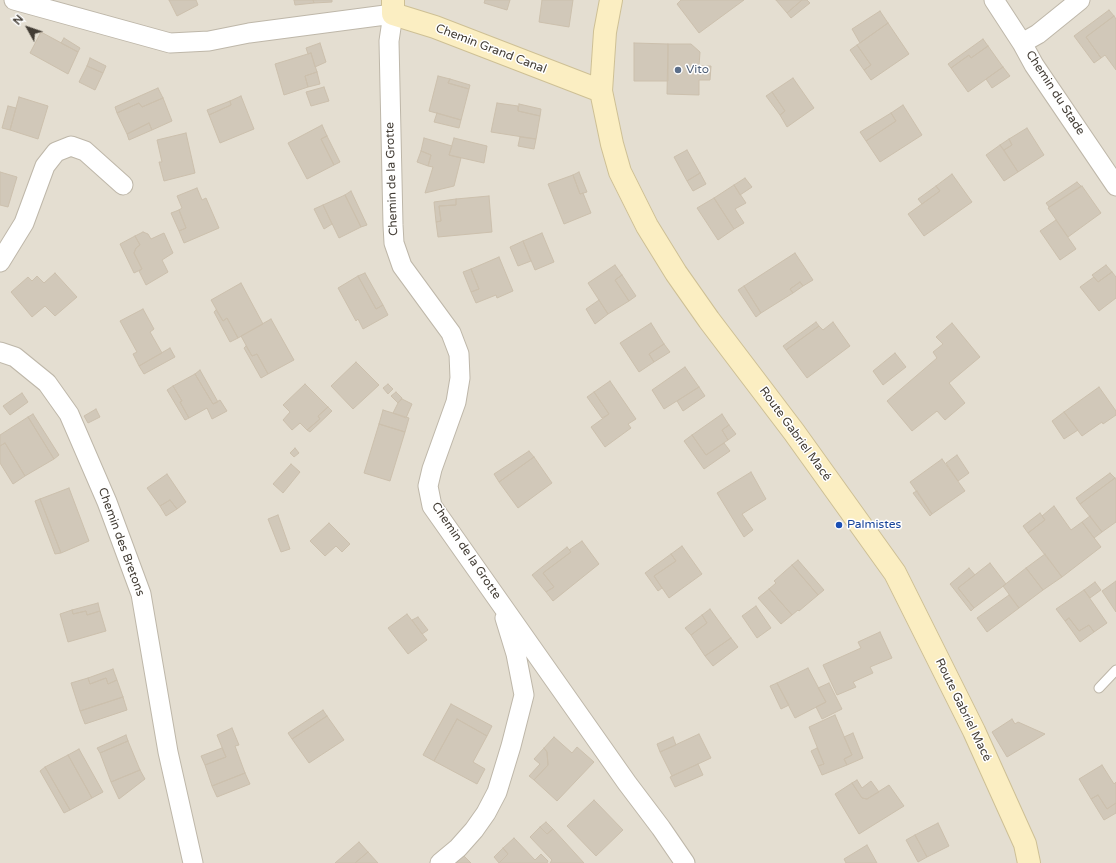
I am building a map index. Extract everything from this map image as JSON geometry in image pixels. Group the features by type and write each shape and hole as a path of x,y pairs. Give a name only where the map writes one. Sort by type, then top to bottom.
{"main road":[{"name":"Route Gabriel Macé","path":"611,0 606,32 601,90 612,144 620,172 647,226 676,273 708,320 794,432 895,573 974,731 1025,844 1029,863"},
{"name":"Chemin Grand Canal","path":"393,7 435,27 601,90"}],"street":[{"path":"14,0 170,43 209,40 393,7"},
{"name":"Chemin du Stade","path":"994,0 1022,43 1034,65 1116,186"},
{"path":"1022,43 1038,34 1080,0"},
{"name":"Chemin de la Grotte","path":"393,7 389,41 394,243 402,266 451,333 459,354 460,378 456,402 432,469 428,486 432,506 685,863"},
{"path":"0,262 24,223 45,166 56,152 71,146 85,151 123,185"},
{"name":"Chemin des Bretons","path":"0,352 15,357 47,383 69,414 107,502 141,594 168,752 193,863"},
{"path":"440,863 458,848 474,830 486,813 497,792 524,695 516,654 500,601"}],"lane":[{"path":"1099,688 1116,670"}],"shaded area":[{"path":"0,0 1116,0 1116,863 0,863"}],"building":[{"path":"169,0 196,0 198,5 177,16"},
{"path":"294,0 313,0 314,3 295,5"},
{"path":"313,0 332,0 332,2 314,3"},
{"path":"485,0 510,0 507,10 484,3"},
{"path":"542,0 573,0 569,27 539,22"},
{"path":"681,0 744,0 699,33 677,4"},
{"path":"776,0 802,0 787,13"},
{"path":"802,0 807,0 810,3 791,18 787,13"},
{"path":"1109,10 1114,16 1086,37 1101,58 1094,63 1074,36"},
{"path":"880,11 888,23 860,43 852,29"},
{"path":"1114,16 1116,19 1116,70 1105,55 1101,58 1086,37"},
{"path":"888,23 909,54 871,80 864,70 871,65 857,45"},
{"path":"41,32 78,52 68,74 30,53"},
{"path":"64,38 80,48 78,52 61,43"},
{"path":"983,39 988,46 971,58 969,55 951,68 948,64"},
{"path":"320,43 326,62 315,67 311,53 308,54 306,48"},
{"path":"634,43 668,44 668,81 634,81"},
{"path":"668,44 691,44 700,52 699,66 711,66 710,80 699,80 699,95 667,94"},
{"path":"857,45 871,65 864,70 850,50"},
{"path":"988,46 1003,67 968,92 951,68 969,55 971,58"},
{"path":"311,53 317,72 305,76 308,87 284,95 275,64"},
{"path":"90,58 106,66 103,73 87,66"},
{"path":"87,66 103,73 95,90 79,82"},
{"path":"1003,67 1010,76 992,88 986,79"},
{"path":"317,72 320,84 308,87 305,76"},
{"path":"438,76 450,79 448,83 469,89 461,120 429,111"},
{"path":"793,78 814,108 787,127 780,115 785,111 772,92"},
{"path":"450,79 470,85 469,89 448,83"},
{"path":"324,87 329,101 311,106 306,92"},
{"path":"158,88 163,98 142,107 139,103 117,113 115,107"},
{"path":"772,92 785,111 780,115 766,96"},
{"path":"241,96 254,129 220,143 209,115 231,105 230,101"},
{"path":"19,97 48,106 38,139 10,130"},
{"path":"163,98 172,121 152,130 149,123 127,134 117,113 139,103 142,107"},
{"path":"230,101 231,105 209,115 207,110"},
{"path":"497,103 518,106 518,111 540,116 536,139 491,132"},
{"path":"519,104 541,109 540,116 518,111"},
{"path":"903,105 922,135 880,162 866,141 896,121 891,113"},
{"path":"8,106 16,108 10,130 2,128"},
{"path":"437,113 461,120 459,128 434,122"},
{"path":"891,113 896,121 866,141 860,132"},
{"path":"149,123 152,130 129,140 127,134"},
{"path":"322,125 327,136 321,139 334,165 307,179 288,143"},
{"path":"1027,128 1044,155 1018,172 1004,150 1012,145 1009,139"},
{"path":"186,133 195,173 164,181 159,162 162,162 157,140"},
{"path":"327,136 340,162 334,165 321,139"},
{"path":"520,137 536,139 534,149 518,146"},
{"path":"424,138 452,146 449,155 461,158 454,186 425,193 433,167 428,166 431,155 421,151"},
{"path":"454,138 487,146 484,163 449,155"},
{"path":"1009,139 1012,145 1004,150 1000,145"},
{"path":"1000,145 1018,172 1004,181 986,155"},
{"path":"687,150 700,173 687,181 674,157"},
{"path":"421,151 431,155 428,166 417,162"},
{"path":"0,172 17,177 8,207 0,205"},
{"path":"579,172 587,192 580,194 573,175"},
{"path":"700,173 706,184 693,191 687,181"},
{"path":"952,174 972,202 924,236 908,214 940,191 936,186"},
{"path":"573,175 580,194 583,193 591,213 564,224 548,184"},
{"path":"745,178 752,187 740,195 734,185"},
{"path":"1077,182 1081,186 1049,207 1046,203"},
{"path":"734,185 746,203 735,209 744,223 734,229 714,198"},
{"path":"936,186 940,191 922,204 918,199"},
{"path":"1082,186 1101,213 1068,237 1048,208"},
{"path":"197,188 202,200 206,198 219,228 184,243 179,231 186,228 179,210 182,208 177,196"},
{"path":"351,191 367,225 361,227 345,195"},
{"path":"345,195 361,227 339,238 323,205"},
{"path":"489,196 492,232 438,237 436,222 441,221 439,206 456,205 456,199"},
{"path":"714,198 734,229 718,240 697,208"},
{"path":"456,199 456,205 439,206 441,221 436,222 434,202"},
{"path":"323,205 332,224 324,229 314,209"},
{"path":"179,210 186,228 179,231 171,213"},
{"path":"1056,220 1076,249 1060,260 1040,231"},
{"path":"143,232 148,234 151,239 164,233 173,253 162,260 168,272 146,285 139,271 142,269 134,253 136,248 140,245 135,236"},
{"path":"542,233 554,262 535,270 523,241"},
{"path":"135,236 140,245 136,248 134,253 142,269 134,273 120,244"},
{"path":"523,241 531,261 518,266 510,247"},
{"path":"795,253 813,280 803,286 800,282 790,289 793,293 761,313 744,286"},
{"path":"499,257 513,291 497,298 496,295 476,303 471,292 479,289 471,269"},
{"path":"615,265 622,275 615,280 629,301 608,314 588,283"},
{"path":"1106,265 1112,272 1098,282 1092,275"},
{"path":"471,269 479,289 471,292 463,272"},
{"path":"1112,272 1116,277 1116,298 1099,311 1080,287 1094,277 1098,282"},
{"path":"55,273 77,297 55,316 45,306 32,317 11,292 28,277 32,281 37,276 44,283"},
{"path":"365,273 383,305 376,309 358,276"},
{"path":"622,275 636,296 629,301 615,280"},
{"path":"358,276 376,309 383,305 388,315 363,329 358,319 356,321 338,288"},
{"path":"800,282 803,286 793,293 790,289"},
{"path":"241,283 263,324 238,338 227,318 223,321 211,300"},
{"path":"744,286 761,313 756,317 738,290"},
{"path":"599,300 608,314 595,324 586,309"},
{"path":"143,309 154,329 150,332 162,353 139,366 133,354 137,352 120,321"},
{"path":"216,310 223,321 227,318 238,338 230,342 214,312"},
{"path":"271,319 294,360 268,374 257,354 252,356 241,336"},
{"path":"816,322 819,326 786,350 783,346"},
{"path":"833,322 850,346 807,378 786,350 819,326 823,330"},
{"path":"651,323 664,344 649,354 654,362 639,372 620,343"},
{"path":"952,323 980,357 949,383 965,403 945,420 937,411 912,431 887,401 937,358 933,352 943,344 936,337"},
{"path":"664,344 670,352 654,362 649,354"},
{"path":"246,346 252,356 257,354 268,374 261,378 244,348"},
{"path":"170,348 175,357 144,374 139,366"},
{"path":"895,353 906,367 883,385 873,371"},
{"path":"356,362 379,385 353,409 331,386"},
{"path":"685,367 699,387 664,409 652,390"},
{"path":"200,370 218,402 213,404 195,374"},
{"path":"195,374 213,404 220,400 227,411 212,419 207,408 189,418 180,402 182,401 173,386"},
{"path":"610,381 636,419 628,424 631,428 605,447 591,427 609,414 594,392"},
{"path":"305,384 328,407 318,416 320,419 307,430 300,423 292,430 283,420 290,412 283,405"},
{"path":"388,384 393,389 388,394 383,388"},
{"path":"173,386 182,401 180,402 189,418 185,420 167,390"},
{"path":"699,387 705,396 683,411 677,401"},
{"path":"1099,387 1116,411 1116,415 1103,424 1102,422 1082,436 1064,412"},
{"path":"396,392 402,398 398,403 391,396"},
{"path":"594,392 609,414 602,418 587,397"},
{"path":"22,393 28,402 10,415 3,406"},
{"path":"402,399 412,404 406,418 393,413 398,403"},
{"path":"328,407 332,411 310,432 307,430 320,419 318,416"},
{"path":"96,409 100,417 88,423 84,416"},
{"path":"383,410 409,418 405,432 379,424"},
{"path":"1064,412 1078,430 1064,439 1052,421"},
{"path":"33,414 59,455 54,459 28,417"},
{"path":"722,414 729,425 722,430 728,440 706,455 692,435"},
{"path":"28,417 54,459 25,476 5,443 0,446 0,435"},
{"path":"379,424 405,432 390,481 364,473"},
{"path":"729,425 736,434 728,440 722,430"},
{"path":"692,435 706,455 724,443 730,451 704,469 684,441"},
{"path":"5,443 25,476 13,484 0,463 0,446"},
{"path":"295,448 299,453 294,457 290,453"},
{"path":"529,451 534,457 499,482 494,474"},
{"path":"957,455 969,473 958,481 946,463"},
{"path":"534,457 552,483 518,508 499,482"},
{"path":"942,459 965,491 932,514 910,482"},
{"path":"291,464 300,472 283,493 273,484"},
{"path":"751,472 766,499 742,514 753,530 744,537 717,493"},
{"path":"1110,473 1115,478 1080,504 1076,498"},
{"path":"167,474 186,502 177,509 170,500 160,506 147,488"},
{"path":"1115,478 1116,522 1102,532 1080,504"},
{"path":"69,488 89,541 61,553 40,499"},
{"path":"917,491 932,514 930,516 913,493"},
{"path":"40,499 61,553 55,554 35,501"},
{"path":"170,500 177,509 166,516 160,506"},
{"path":"1054,506 1071,530 1082,522 1101,547 1062,577 1028,533 1045,520 1042,516"},
{"path":"1040,513 1045,520 1028,533 1023,526"},
{"path":"278,515 290,549 281,552 268,519"},
{"path":"1090,516 1102,532 1094,538 1082,522"},
{"path":"329,523 350,544 342,552 336,546 325,556 310,541"},
{"path":"582,541 599,564 553,601 546,592 554,587 543,573 571,552 569,550"},
{"path":"682,546 702,574 669,598 654,576 676,561 671,554"},
{"path":"567,547 571,552 543,573 554,587 546,592 532,575"},
{"path":"671,554 676,561 654,576 662,588 658,591 645,573"},
{"path":"1045,554 1062,577 1043,590 1026,568"},
{"path":"798,560 824,590 818,595 792,565"},
{"path":"990,563 1006,584 974,608 958,588"},
{"path":"792,565 818,595 792,615 769,589 776,583 774,581"},
{"path":"969,568 975,575 958,588 974,608 971,611 950,584"},
{"path":"1026,568 1043,590 1019,608 1003,586"},
{"path":"1116,581 1116,612 1102,591"},
{"path":"1095,582 1101,590 1090,598 1084,590"},
{"path":"769,589 792,615 781,624 758,598"},
{"path":"1084,590 1107,623 1094,632 1089,625 1079,631 1069,618 1065,621 1056,609"},
{"path":"1009,595 1019,608 987,632 977,618"},
{"path":"98,603 100,611 87,615 86,611 73,614 72,610"},
{"path":"756,606 771,628 757,638 742,616"},
{"path":"710,609 731,638 705,656 691,635 707,623 702,615"},
{"path":"72,610 73,614 86,611 87,615 100,611 106,631 68,642 60,614"},
{"path":"407,614 427,640 408,654 388,628"},
{"path":"702,615 707,623 691,635 685,628"},
{"path":"418,617 428,630 422,634 412,620"},
{"path":"1069,618 1079,631 1089,625 1094,632 1080,642 1065,621"},
{"path":"880,632 892,658 870,667 873,673 853,682 856,687 837,695 823,665 861,648 858,642"},
{"path":"731,638 738,647 713,666 705,656"},
{"path":"808,668 826,702 795,718 777,683"},
{"path":"113,669 117,680 108,684 106,678 90,684 88,678"},
{"path":"88,678 90,684 106,678 108,684 117,680 123,697 80,711 71,683"},
{"path":"777,683 789,705 781,709 770,686"},
{"path":"829,683 842,709 822,719 816,707 826,702 818,688"},
{"path":"123,697 127,710 85,724 80,711"},
{"path":"451,704 492,726 487,736 457,719 434,761 423,755"},
{"path":"323,710 327,716 292,739 288,733"},
{"path":"835,715 852,755 844,759 847,765 822,775 818,766 824,764 809,727"},
{"path":"327,716 344,740 309,763 292,739"},
{"path":"457,719 487,736 473,762 485,769 477,784 434,761"},
{"path":"1012,719 1015,724 1018,722 1045,734 1007,757 992,732"},
{"path":"232,728 239,745 235,746 245,773 212,786 205,765 226,757 217,735"},
{"path":"853,733 863,758 847,765 844,759 852,755 844,737"},
{"path":"699,734 711,758 672,776 660,752"},
{"path":"126,735 128,741 100,753 97,748"},
{"path":"554,737 572,753 577,747 594,762 557,801 534,780 548,765 547,752 544,748"},
{"path":"673,737 676,745 660,752 657,744"},
{"path":"128,741 140,770 111,782 100,753"},
{"path":"222,748 226,757 205,765 201,756"},
{"path":"544,748 547,752 548,765 534,780 529,776 540,764 534,759"},
{"path":"817,748 824,764 818,766 811,751"},
{"path":"79,749 103,792 92,798 68,755"},
{"path":"68,755 92,798 70,810 45,767"},
{"path":"698,764 703,775 675,787 670,777"},
{"path":"1102,765 1114,784 1116,782 1116,803 1107,809 1098,795 1091,799 1079,779"},
{"path":"45,767 70,810 64,813 40,771"},
{"path":"140,770 145,779 119,799 111,782"},
{"path":"245,773 250,784 217,797 212,786"},
{"path":"857,780 862,788 871,781 879,792 867,799 862,798 852,783"},
{"path":"852,783 862,798 867,799 889,785 904,806 859,834 835,794"},
{"path":"1098,795 1107,809 1116,803 1116,813 1104,820 1091,799"},
{"path":"594,800 623,830 596,856 567,826"},
{"path":"546,822 553,829 547,834 540,827"},
{"path":"938,823 949,846 927,857 915,835"},
{"path":"540,827 547,834 553,829 584,863 550,863 552,860 530,837"},
{"path":"915,835 927,857 918,862 906,840"},
{"path":"514,838 535,860 541,854 548,861 547,863 499,863 508,854 503,848"},
{"path":"359,842 368,852 355,863 335,863"},
{"path":"867,845 877,863 846,863 844,859"},
{"path":"503,848 508,854 499,863 494,857"},
{"path":"368,852 378,863 355,863"},
{"path":"461,853 471,863 453,863"}],"place":[{"name":"Vito","path":"678,70"},
{"name":"Palmistes","path":"839,525"}]}
